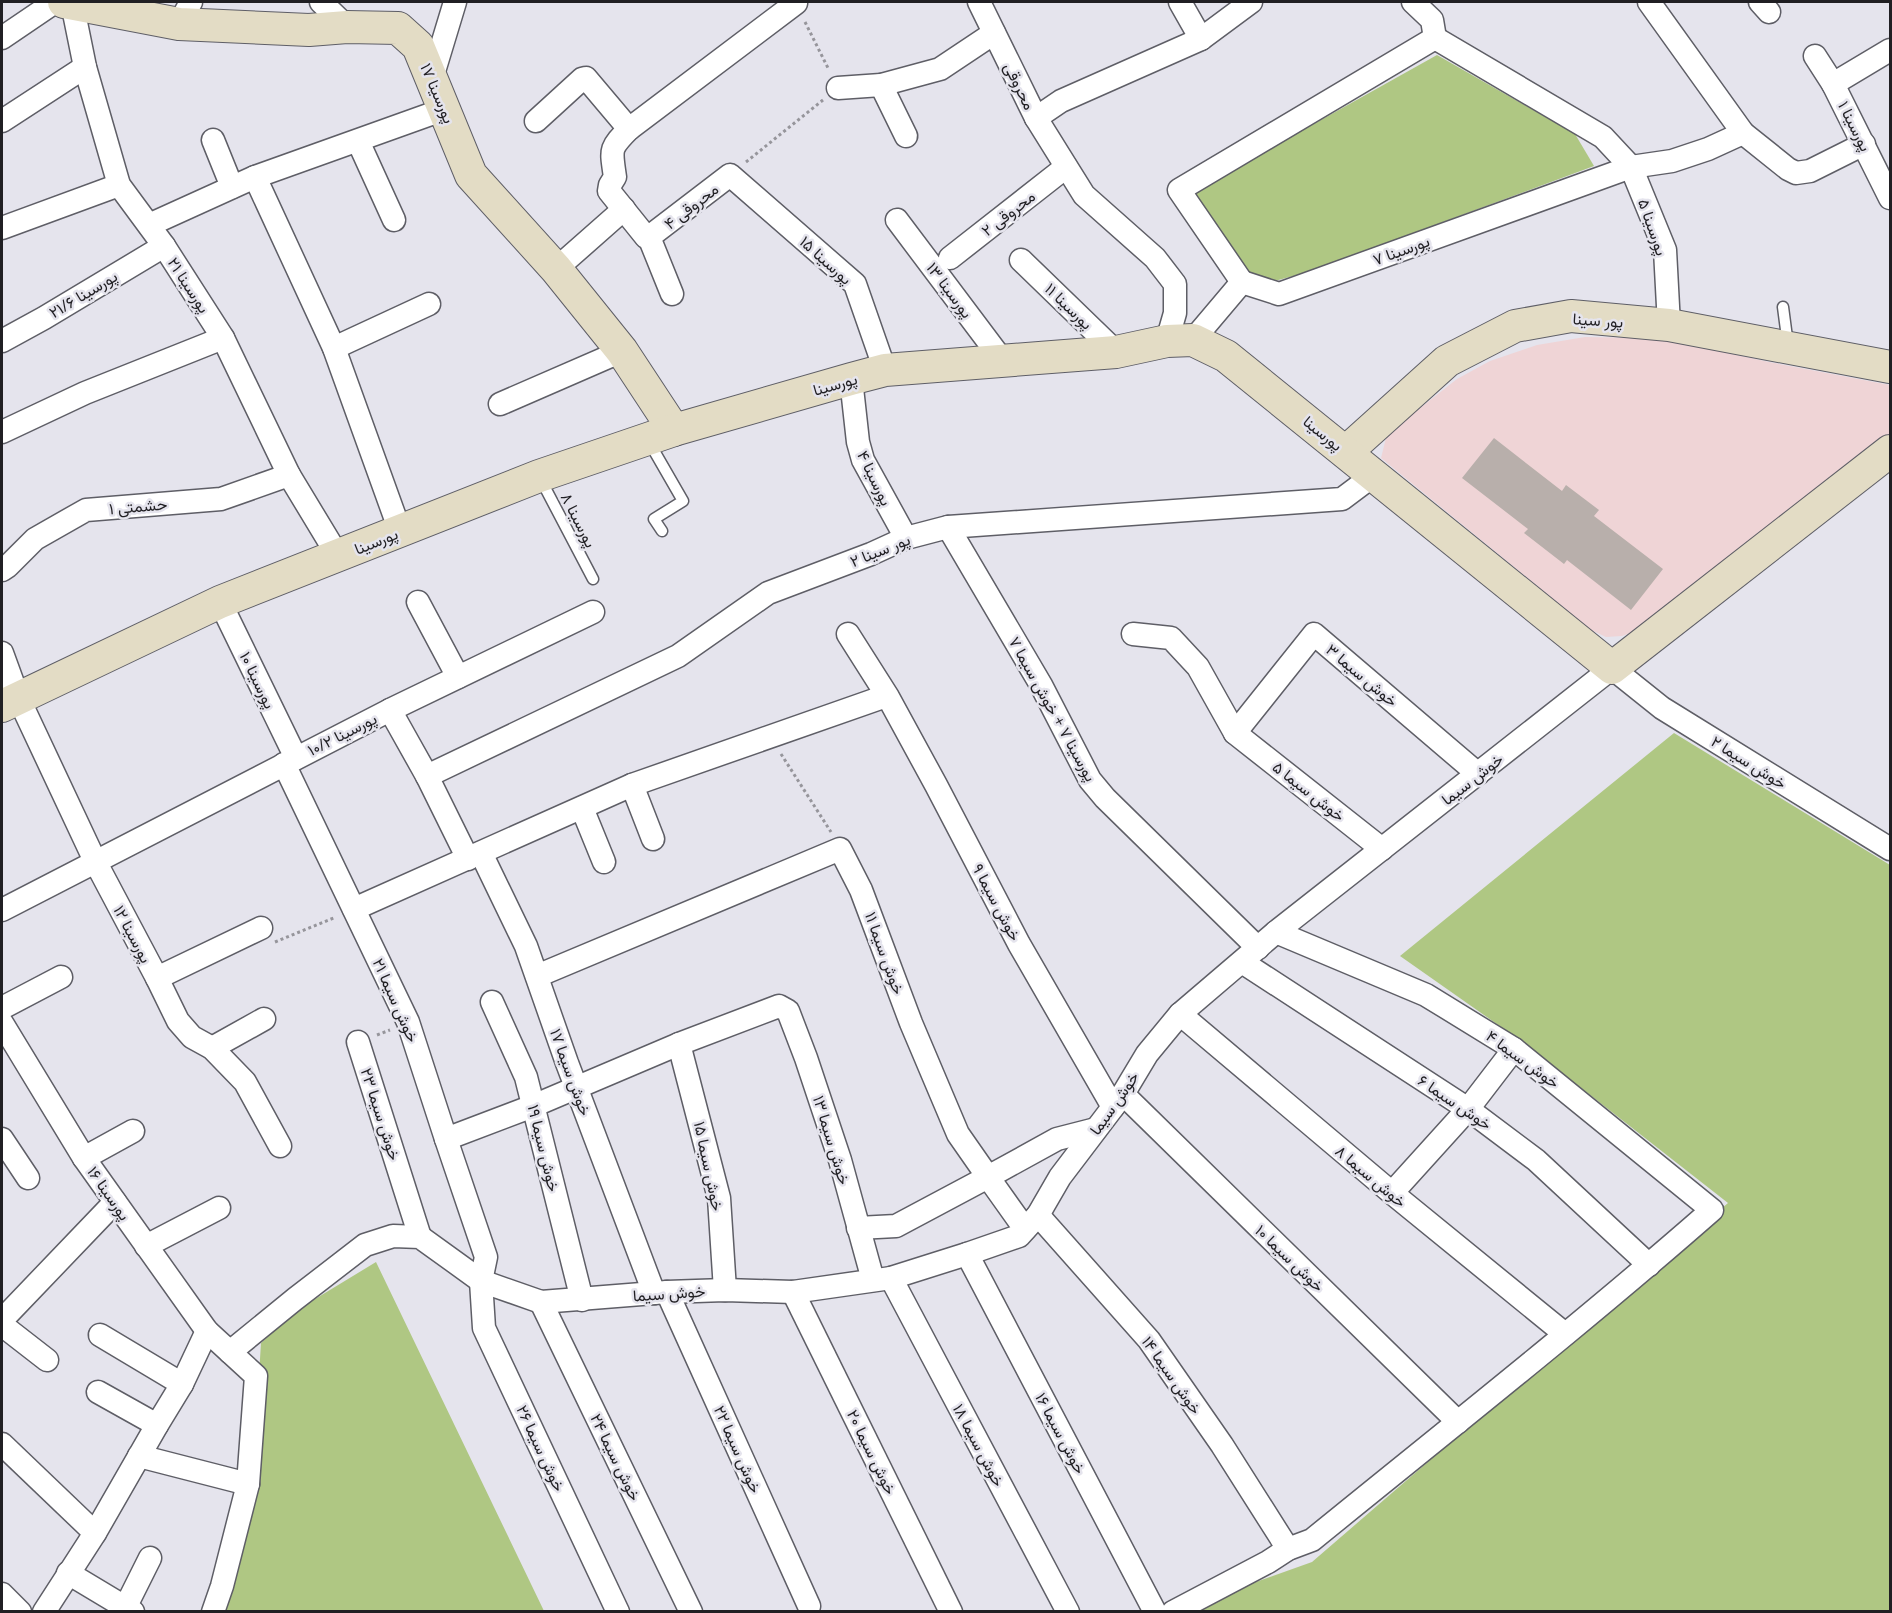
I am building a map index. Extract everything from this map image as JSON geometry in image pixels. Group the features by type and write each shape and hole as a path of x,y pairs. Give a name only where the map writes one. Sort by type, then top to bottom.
{"street":[{"path":"2,38 64,2"},
{"name":"پورسینا ۱۷","path":"64,2 185,13 309,30 347,27 398,28 418,46 446,109 471,175 556,269 622,351 661,435"},
{"name":"پورسینا ۲۱","path":"64,2 119,185 164,246 223,338 289,475 338,556"},
{"path":"321,2 347,27"},
{"path":"432,78 455,2"},
{"name":"محروقی","path":"979,2 1036,118 1084,195 1155,258 1175,284 1175,314 1180,341"},
{"path":"1180,2 1201,39"},
{"path":"1036,118 1061,101 1201,39 1251,2"},
{"path":"1413,2 1432,20 1435,38"},
{"path":"1649,2 1743,133 1788,169 1796,172 1810,171 1864,144"},
{"name":"محروقی ۴","path":"730,175 649,237 645,237 609,191 615,177 613,148 615,143 629,129 796,3"},
{"path":"838,88 881,85 940,69 994,33"},
{"path":"1435,38 1603,137 1631,166"},
{"path":"1180,341 1242,282 1179,190 1435,38"},
{"path":"1833,84 1890,51"},
{"name":"پورسینا ۱","path":"1815,56 1833,84 1890,198"},
{"path":"2,121 85,67"},
{"path":"536,121 582,79 586,78 629,129"},
{"path":"881,85 906,136"},
{"path":"149,225 255,177 446,109"},
{"name":"پورسینا ۷","path":"1242,282 1279,294 1631,166 1672,160 1708,149 1743,133"},
{"path":"213,140 232,187"},
{"path":"358,141 394,220"},
{"name":"پورسینا ۵","path":"1631,166 1665,250 1669,325"},
{"name":"محروقی ۲","path":"950,258 1066,167"},
{"name":"پورسینا ۱۵","path":"730,175 855,284 885,370"},
{"path":"255,177 334,348 400,531"},
{"path":"2,228 119,185"},
{"path":"556,269 624,209"},
{"name":"پورسینا ۱۳","path":"897,220 1003,361"},
{"path":"649,237 672,294"},
{"name":"پورسینا ۲۱/۶","path":"2,341 164,246"},
{"name":"پورسینا ۱۱","path":"1021,260 1116,352"},
{"path":"334,348 429,304"},
{"name":"پور سینا","path":"1346,452 1447,361 1515,326 1571,316 1669,325 1890,367"},
{"path":"2,432 85,393 223,338"},
{"name":"پورسینا","path":"10,702 220,602 539,476 661,435 885,370 1116,352 1180,341 1226,356 1612,668"},
{"path":"500,404 622,351"},
{"name":"پورسینا ۴","path":"851,379 858,442 863,460 906,538"},
{"name":"خوش سیما","path":"420,1237 481,1281 541,1302 725,1290 793,1292 882,1279 1019,1236 1032,1222 1060,1177 1118,1101 1147,1054 1180,1014 1276,932 1890,450"},
{"name":"حشمتی ۱","path":"2,570 35,539 87,510 221,499 289,475"},
{"name":"پور سینا ۲","path":"428,776 678,656 768,593 871,555 906,538 948,527 1342,499 1374,475"},
{"name":"پورسینا ۷ + خوش سیما ۷","path":"948,527 1041,685 1090,780 1250,955"},
{"name":"پورسینا ۱۰","path":"220,602 290,761"},
{"path":"418,602 458,677"},
{"name":"پورسینا ۱۰/۲","path":"2,910 390,710 593,612"},
{"name":"خوش سیما ۹","path":"848,634 936,785 1019,944 1118,1101"},
{"path":"1132,634 1171,638 1198,667 1235,733"},
{"name":"خوش سیما ۳","path":"1235,733 1314,634 1478,774"},
{"name":"پورسینا ۱۲","path":"2,653 10,702 178,1021 192,1037 212,1048 245,1082 280,1146"},
{"name":"خوش سیما ۲","path":"1612,668 1662,708 1890,849"},
{"path":"354,909 633,785 886,696"},
{"name":"خوش سیما ۱۷","path":"390,710 526,946 576,1087 661,1293"},
{"name":"خوش سیما ۵","path":"1235,733 1382,849"},
{"name":"خوش سیما ۲۱","path":"290,761 354,909 408,1022 486,1257 481,1281"},
{"path":"633,785 653,839"},
{"path":"582,808 604,862"},
{"path":"537,976 840,849"},
{"name":"خوش سیما ۱۱","path":"840,849 861,890 910,1023 958,1134 988,1177 1032,1222"},
{"path":"157,978 261,928"},
{"name":"خوش سیما ۴","path":"1276,932 1426,995 1514,1049 1712,1210 1649,1265"},
{"name":"خوش سیما ۶","path":"1250,955 1468,1109 1536,1160 1649,1265"},
{"path":"2,1008 62,977"},
{"name":"خوش سیما ۱۹","path":"492,1002 526,1077 582,1300"},
{"name":"خوش سیما ۱۳","path":"679,1044 779,1006 788,1011 840,1160 858,1228 882,1279"},
{"name":"خوش سیما ۸","path":"1180,1014 1392,1193 1565,1334"},
{"path":"212,1048 264,1019"},
{"name":"پورسینا ۱۶","path":"2,1023 84,1158 207,1331 256,1376 248,1484"},
{"name":"خوش سیما ۲۳","path":"358,1042 420,1237"},
{"path":"446,1139 533,1106 679,1044"},
{"name":"خوش سیما ۱۵","path":"679,1044 719,1198 725,1290"},
{"path":"1392,1193 1468,1109 1514,1049"},
{"name":"خوش سیما ۱۰","path":"1118,1101 1458,1422"},
{"path":"858,1228 896,1226 1057,1139 1096,1129"},
{"path":"84,1158 133,1131"},
{"path":"2,1139 28,1178"},
{"path":"2,1320 115,1202"},
{"path":"146,1246 219,1208"},
{"name":"خوش سیما ۱۴","path":"1032,1222 1149,1340 1222,1445 1288,1549"},
{"path":"230,1352 365,1245 393,1236 420,1237"},
{"name":"خوش سیما ۱۶","path":"967,1254 1155,1611"},
{"path":"1173,1611 1268,1562 1288,1549 1312,1540 1649,1265"},
{"name":"خوش سیما ۱۸","path":"882,1279 1068,1611"},
{"name":"خوش سیما ۲۶","path":"481,1281 484,1328 618,1611"},
{"name":"خوش سیما ۲۰","path":"793,1292 951,1611"},
{"name":"خوش سیما ۲۲","path":"661,1293 808,1606"},
{"name":"خوش سیما ۲۴","path":"541,1302 692,1611"},
{"path":"2,1325 47,1360"},
{"path":"44,1611 95,1533 183,1384 207,1331"},
{"path":"100,1335 183,1384"},
{"path":"98,1392 157,1425"},
{"path":"2,1444 95,1533"},
{"path":"139,1456 248,1484 222,1586 213,1611"},
{"path":"68,1573 129,1610 150,1558"},
{"path":"2,1594 20,1611"}],"lane":[{"path":"1783,307 1788,348"},
{"path":"661,435 683,501 654,519 662,531"},
{"name":"پورسینا ۸","path":"539,476 593,579"}],"path":[{"path":"796,3 838,88"},
{"name":"محروقی ۴","path":"730,175 838,88"},
{"path":"769,736 826,823 840,849"},
{"path":"261,928 267,946 354,909"},
{"path":"358,1042 408,1022"}],"shaded area":[{"path":"1585,337 1641,338 1683,343 1890,385 1890,434 1636,631 1622,636 1606,637 1591,630 1381,458 1387,434 1457,379 1490,361 1537,345"}],"green space":[{"path":"1437,55 1575,134 1594,166 1308,272 1267,283 1236,267 1192,192"},
{"path":"1674,733 1890,865 1890,1611 1171,1612 1312,1562 1728,1203 1521,1041 1400,956"},
{"path":"376,1262 544,1611 224,1612 232,1592 251,1503 261,1343 297,1310"}],"building":[{"path":"1494,438 1562,491 1566,485 1599,510 1594,516 1663,569 1631,610 1567,560 1564,564 1524,533 1528,529 1462,478"}]}
